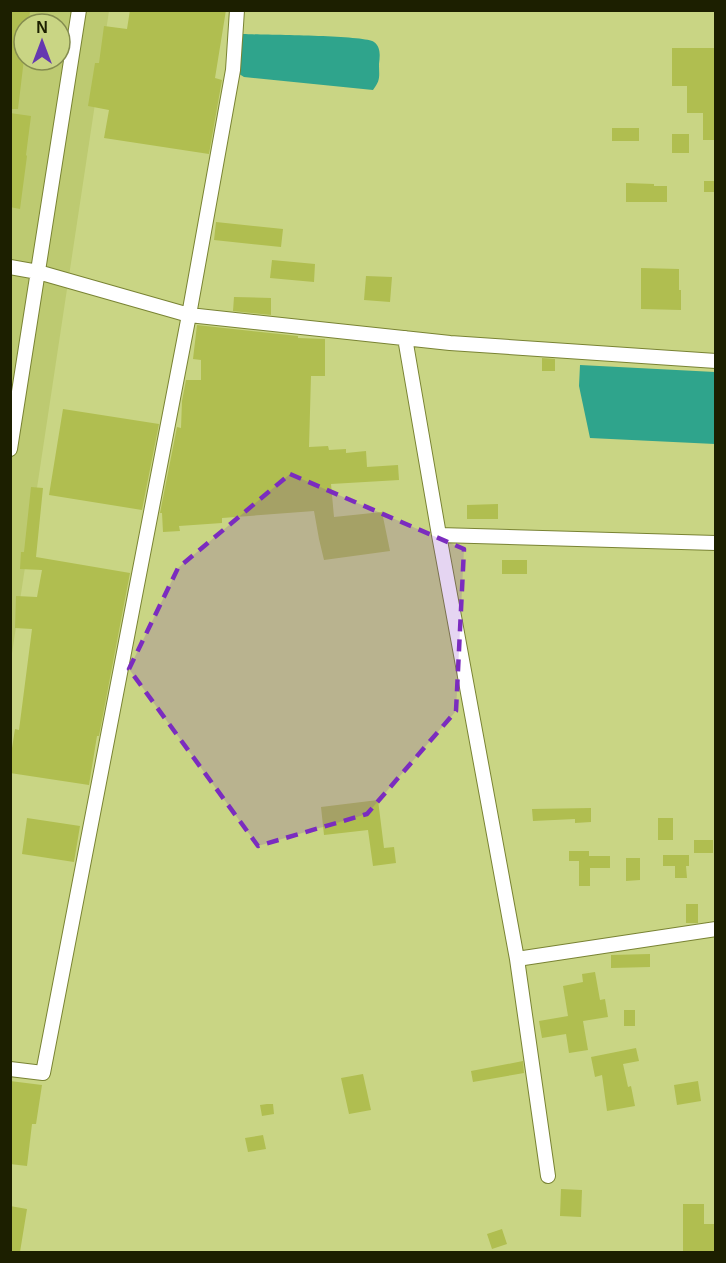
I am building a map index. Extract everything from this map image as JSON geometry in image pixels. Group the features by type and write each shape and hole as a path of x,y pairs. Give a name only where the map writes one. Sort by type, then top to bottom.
{"street":[{"path":"10,449 79,10"},
{"path":"10,1069 44,1073 189,315 233,69 237,10"},
{"path":"10,267 38,272 189,315 450,344 716,361"},
{"path":"405,338 517,958 548,1176"},
{"path":"439,535 716,543"},
{"path":"517,958 716,929"}],"highlighted area":[{"path":"290,474 464,549 456,711 367,814 258,846 129,669 178,568"}],"shaded area":[{"path":"11,11 109,11 11,660"}],"water":[{"path":"243,34 333,37 374,42 380,52 376,87 373,90 244,77 236,72 240,36"},
{"path":"580,365 715,372 715,444 590,438 579,386"}],"building":[{"path":"10,10 30,10 30,12 12,12 12,72 22,72 18,109 10,109"},
{"path":"130,10 226,10 215,78 222,80 209,154 104,138 109,110 88,106 95,63 99,63 104,26 127,29"},
{"path":"672,48 715,48 716,140 703,140 703,113 687,113 687,86 672,86"},
{"path":"10,113 31,116 20,209 10,207"},
{"path":"612,128 639,128 639,141 612,141"},
{"path":"672,134 689,134 689,153 672,153"},
{"path":"704,181 716,181 716,192 704,192"},
{"path":"626,183 667,186 667,202 626,202"},
{"path":"216,222 283,229 281,247 214,240"},
{"path":"272,260 315,264 314,282 270,278"},
{"path":"641,268 679,269 681,310 641,309"},
{"path":"366,276 392,277 390,302 364,300"},
{"path":"234,297 271,298 271,315 233,311"},
{"path":"197,325 298,336 298,338 325,339 325,376 311,376 309,447 328,446 329,450 346,449 346,453 366,451 367,467 398,465 399,480 331,484 334,517 382,512 390,551 324,560 314,511 222,518 222,523 179,526 180,531 163,532 162,513 160,513 177,427 181,428 182,401 186,380 201,380 201,360 193,359"},
{"path":"542,358 555,359 555,371 542,371"},
{"path":"63,409 159,424 142,510 49,495"},
{"path":"31,487 43,488 36,557 130,573 89,785 10,773 15,729 19,730 32,629 15,628 16,596 37,597 42,570 20,569"},
{"path":"498,504 498,519 467,519 467,505"},
{"path":"502,560 527,560 527,574 502,574"},
{"path":"378,800 384,848 394,847 396,863 373,866 368,830 324,835 321,807"},
{"path":"591,808 591,822 575,823 575,819 533,821 532,809"},
{"path":"27,818 80,826 74,862 22,854"},
{"path":"658,818 673,818 673,840 658,840"},
{"path":"694,840 713,840 713,853 694,853"},
{"path":"569,851 589,851 589,856 610,856 610,868 590,868 590,886 579,886 579,861 569,861"},
{"path":"663,855 689,855 689,866 686,866 687,878 675,878 675,866 663,866"},
{"path":"626,858 640,858 640,880 626,881"},
{"path":"686,904 698,904 698,923 686,923"},
{"path":"650,954 650,967 611,968 611,955"},
{"path":"595,972 600,1000 605,999 608,1017 583,1021 588,1050 569,1053 566,1034 542,1038 539,1021 568,1016 563,986 583,982 582,974"},
{"path":"624,1010 635,1010 635,1026 624,1026"},
{"path":"636,1048 639,1061 623,1064 635,1106 607,1111 602,1075 595,1077 591,1057"},
{"path":"523,1061 524,1073 473,1082 471,1071"},
{"path":"363,1074 371,1110 349,1114 341,1078"},
{"path":"10,1081 42,1085 36,1124 32,1124 27,1166 10,1164"},
{"path":"698,1081 701,1101 677,1105 674,1085"},
{"path":"273,1104 274,1114 262,1116 260,1105"},
{"path":"263,1135 266,1149 248,1152 245,1138"},
{"path":"561,1189 582,1190 581,1217 560,1216"},
{"path":"683,1204 704,1204 704,1224 716,1224 716,1252 683,1252"},
{"path":"10,1206 27,1209 20,1252 10,1252"},
{"path":"502,1229 507,1244 492,1249 487,1234"}]}
